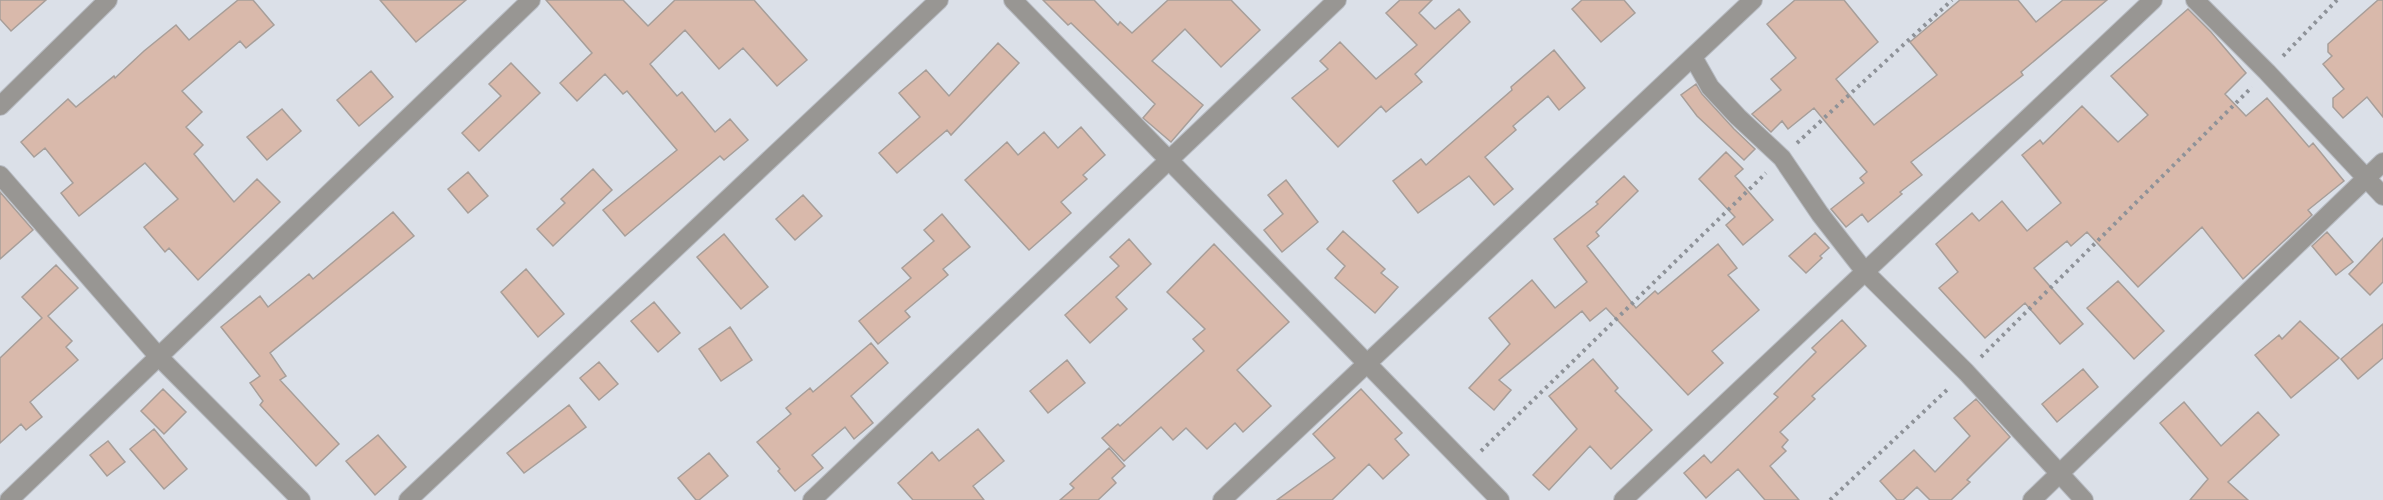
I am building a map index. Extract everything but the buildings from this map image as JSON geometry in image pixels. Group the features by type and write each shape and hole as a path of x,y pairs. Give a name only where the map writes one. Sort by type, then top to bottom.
{"street":[{"path":"0,106 108,0"},
{"path":"9,500 531,0"},
{"path":"408,500 939,0"},
{"path":"1013,0 1500,500"},
{"path":"812,500 1337,0"},
{"path":"1222,500 1753,0"},
{"path":"1623,500 2153,0"},
{"path":"2195,0 2267,72 2383,196"},
{"path":"1693,57 1710,87 1782,158 1820,214 1866,273 1966,372 2084,500"},
{"path":"2032,500 2383,162"},
{"path":"0,175 158,356 302,500"}],"path":[{"path":"1466,466 1782,158 1874,70 1952,0"},
{"path":"1830,500 1966,372 2337,0"}]}
